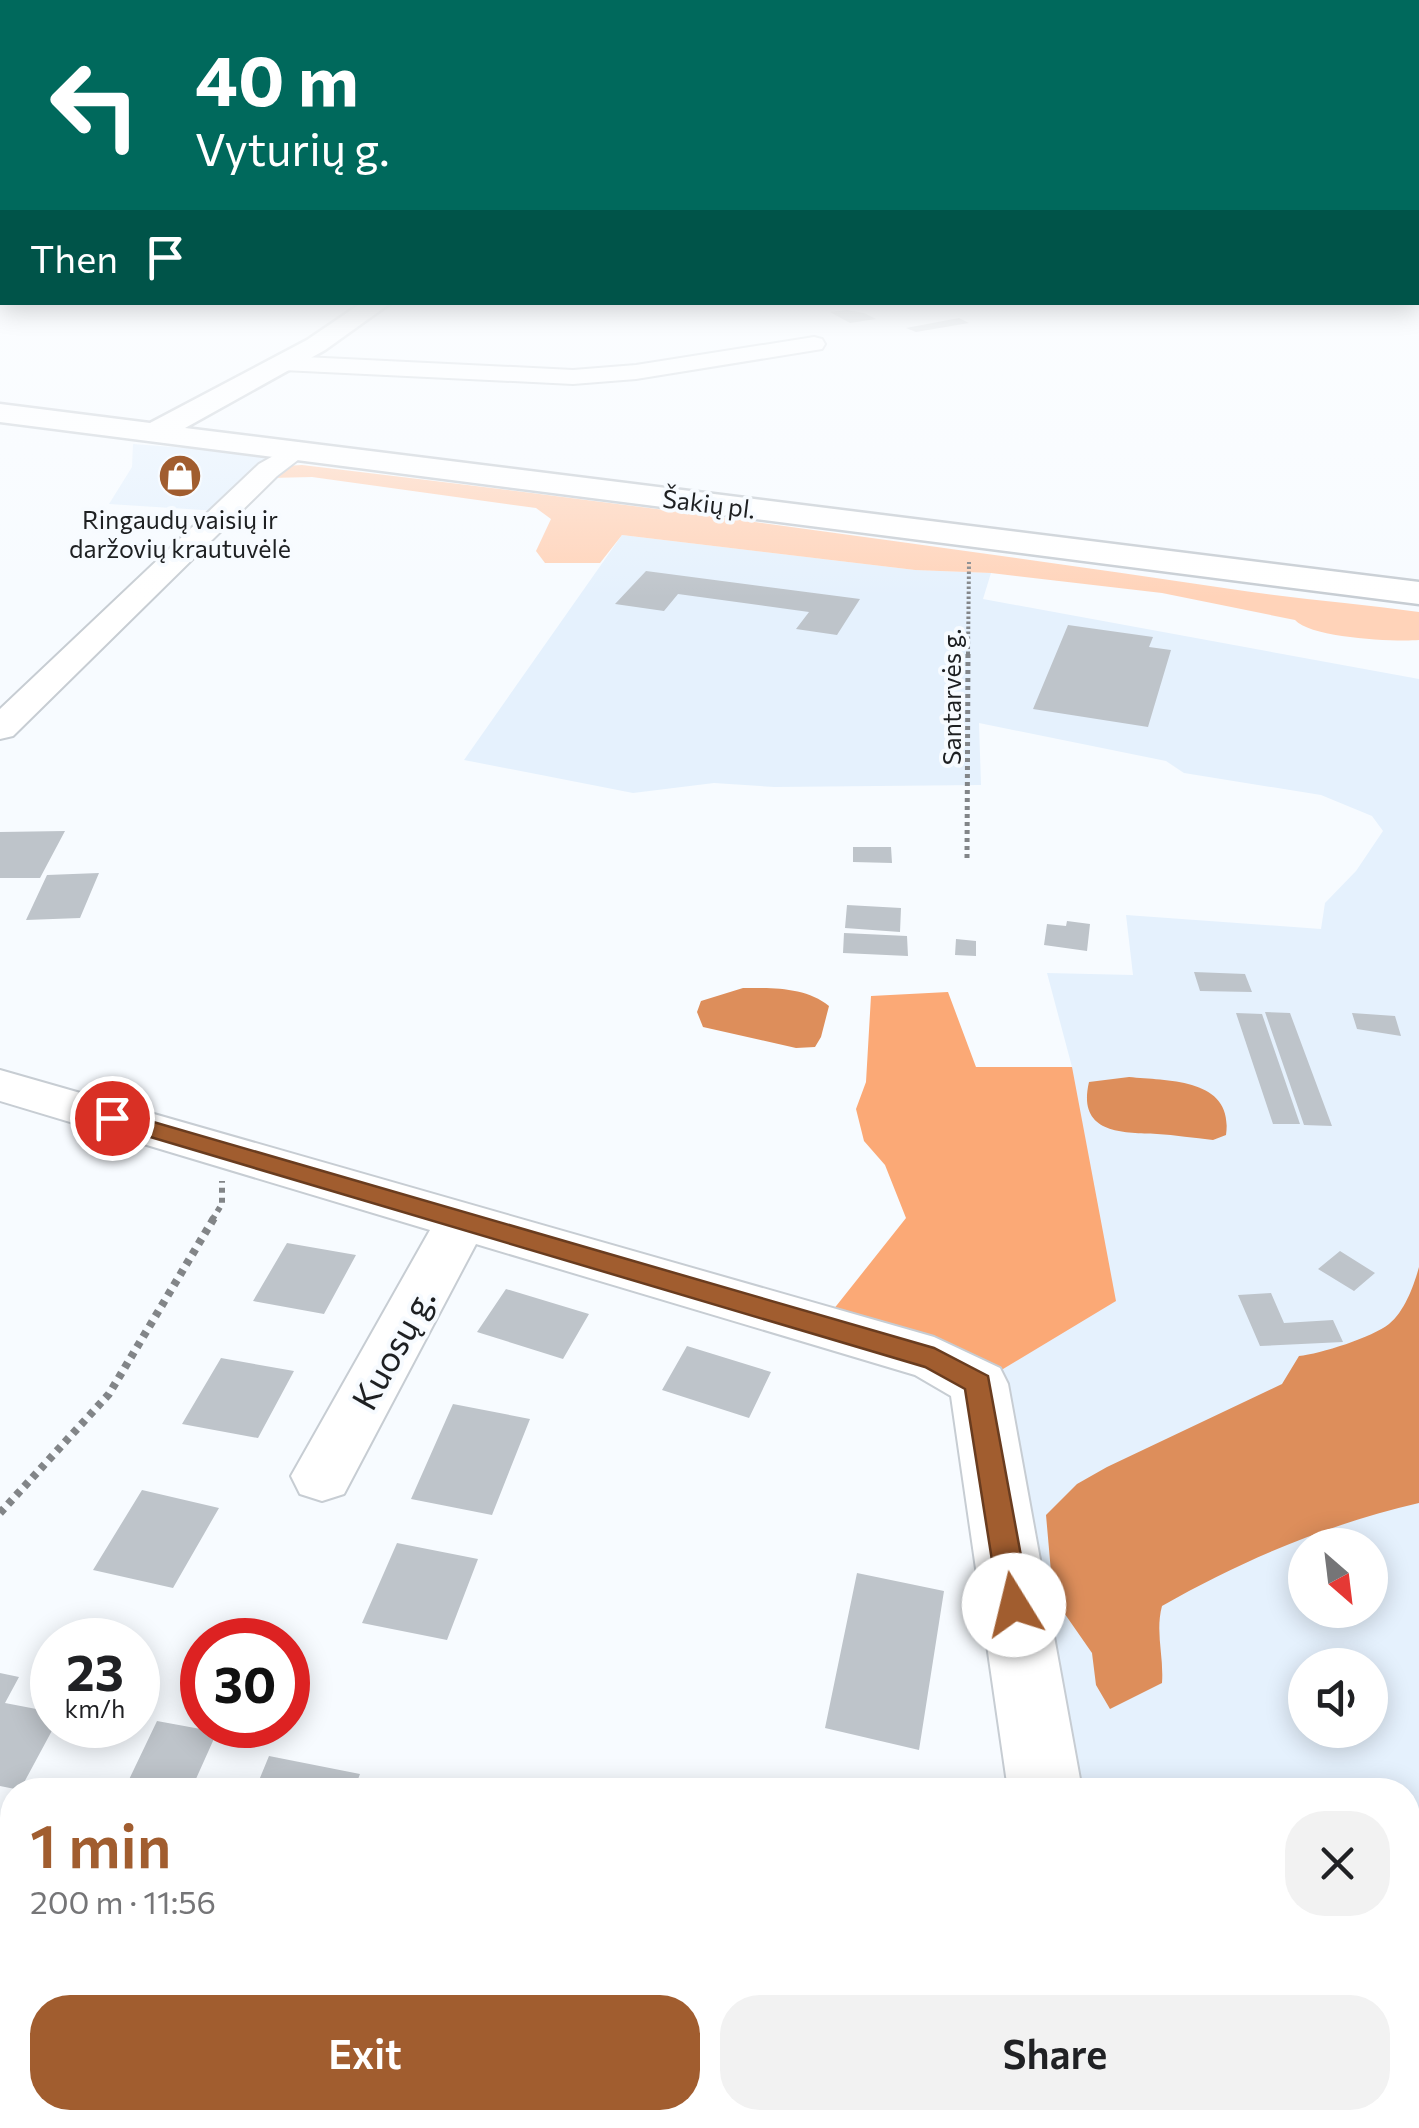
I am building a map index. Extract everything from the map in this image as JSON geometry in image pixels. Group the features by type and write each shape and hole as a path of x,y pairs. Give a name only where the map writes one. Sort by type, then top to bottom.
{"main road":[{"path":"156,432 217,399"},
{"name":"Šakių pl.","path":"0,412 1419,592"}],"street":[{"path":"0,728 268,470 298,450"},
{"path":"0,1085 934,1359 978,1384 1042,1778"},
{"name":"Kuosų g.","path":"322,1476 463,1219"}],"path":[{"name":"Santarvės g.","path":"968,858 969,550 975,537"},
{"path":"0,1513 109,1394 222,1204 222,1150"}],"shaded area":[{"path":"133,444 279,455 218,511 109,504 132,467"},
{"path":"302,465 1419,612 1419,640 1335,635 1295,620 1162,593 991,573 915,570 622,535 600,563 545,563 536,551 551,519 536,508 312,477 270,478 285,466"},
{"path":"622,535 915,570 991,573 983,599 1419,679 1419,1778 1072,1778 993,1375 1072,1067 1047,973 1133,975 1126,915 1321,929 1325,903 1356,871 1383,831 1372,816 1321,795 1184,773 1166,761 979,723 981,785 774,787 714,783 633,793 464,760"},
{"path":"743,988 799,992 829,1006 815,1047 796,1048 703,1027 697,1012 701,1001"},
{"path":"948,992 976,1067 1072,1067 1116,1301 993,1375 833,1310 906,1218 885,1165 864,1141 856,1109 866,1082 871,996"},
{"path":"1129,1077 1179,1082 1209,1093 1220,1102 1226,1116 1226,1135 1213,1140 1129,1133 1095,1121 1087,1099 1089,1082"},
{"path":"1419,1267 1419,1503 1333,1528 1288,1528 1288,1545 1162,1606 1162,1683 1110,1709 1096,1685 1092,1653 1060,1607 1052,1583 1046,1515 1077,1484 1107,1467 1282,1384 1299,1356 1346,1344 1389,1324 1412,1290"}],"building":[{"path":"646,571 860,599 837,635 796,629 809,612 678,594 664,611 615,604"},
{"path":"1068,625 1153,637 1149,647 1171,650 1148,727 1033,709"},
{"path":"65,831 40,878 0,878 0,832"},
{"path":"853,847 891,847 892,863 853,862"},
{"path":"99,873 80,918 26,920 47,875"},
{"path":"847,905 901,908 900,932 845,928"},
{"path":"1067,921 1090,924 1087,951 1044,945 1047,924 1066,926"},
{"path":"844,933 907,936 908,956 843,953"},
{"path":"956,939 976,941 976,956 955,955"},
{"path":"1194,972 1245,974 1252,992 1200,991"},
{"path":"1265,1012 1290,1013 1332,1126 1304,1125"},
{"path":"1236,1013 1262,1014 1300,1124 1273,1124"},
{"path":"1352,1013 1395,1016 1401,1036 1357,1029"},
{"path":"287,1243 356,1255 324,1314 253,1301"},
{"path":"1340,1251 1375,1273 1354,1291 1318,1269"},
{"path":"506,1289 589,1314 563,1359 477,1332"},
{"path":"1271,1293 1284,1323 1333,1320 1343,1342 1260,1346 1238,1295"},
{"path":"687,1346 771,1372 749,1418 662,1390"},
{"path":"221,1358 294,1371 258,1438 182,1424"},
{"path":"453,1404 530,1419 492,1515 411,1499"},
{"path":"142,1490 219,1508 173,1588 93,1570"},
{"path":"397,1543 478,1559 447,1640 362,1623"},
{"path":"857,1573 944,1591 919,1750 825,1728"},
{"path":"0,1673 19,1677 5,1703 30,1708 30,1748 43,1748 26,1778 0,1778"},
{"path":"160,1722 180,1725 180,1748 210,1748 196,1778 130,1778 144,1748 160,1748"},
{"path":"269,1756 360,1774 358,1778 260,1778"}],"place":[{"name":"Ringaudų vaisių ir daržovių krautuvėlė","path":"180,476"}],"route":[{"path":"112,1118 934,1359 978,1384 1014,1605"}]}
